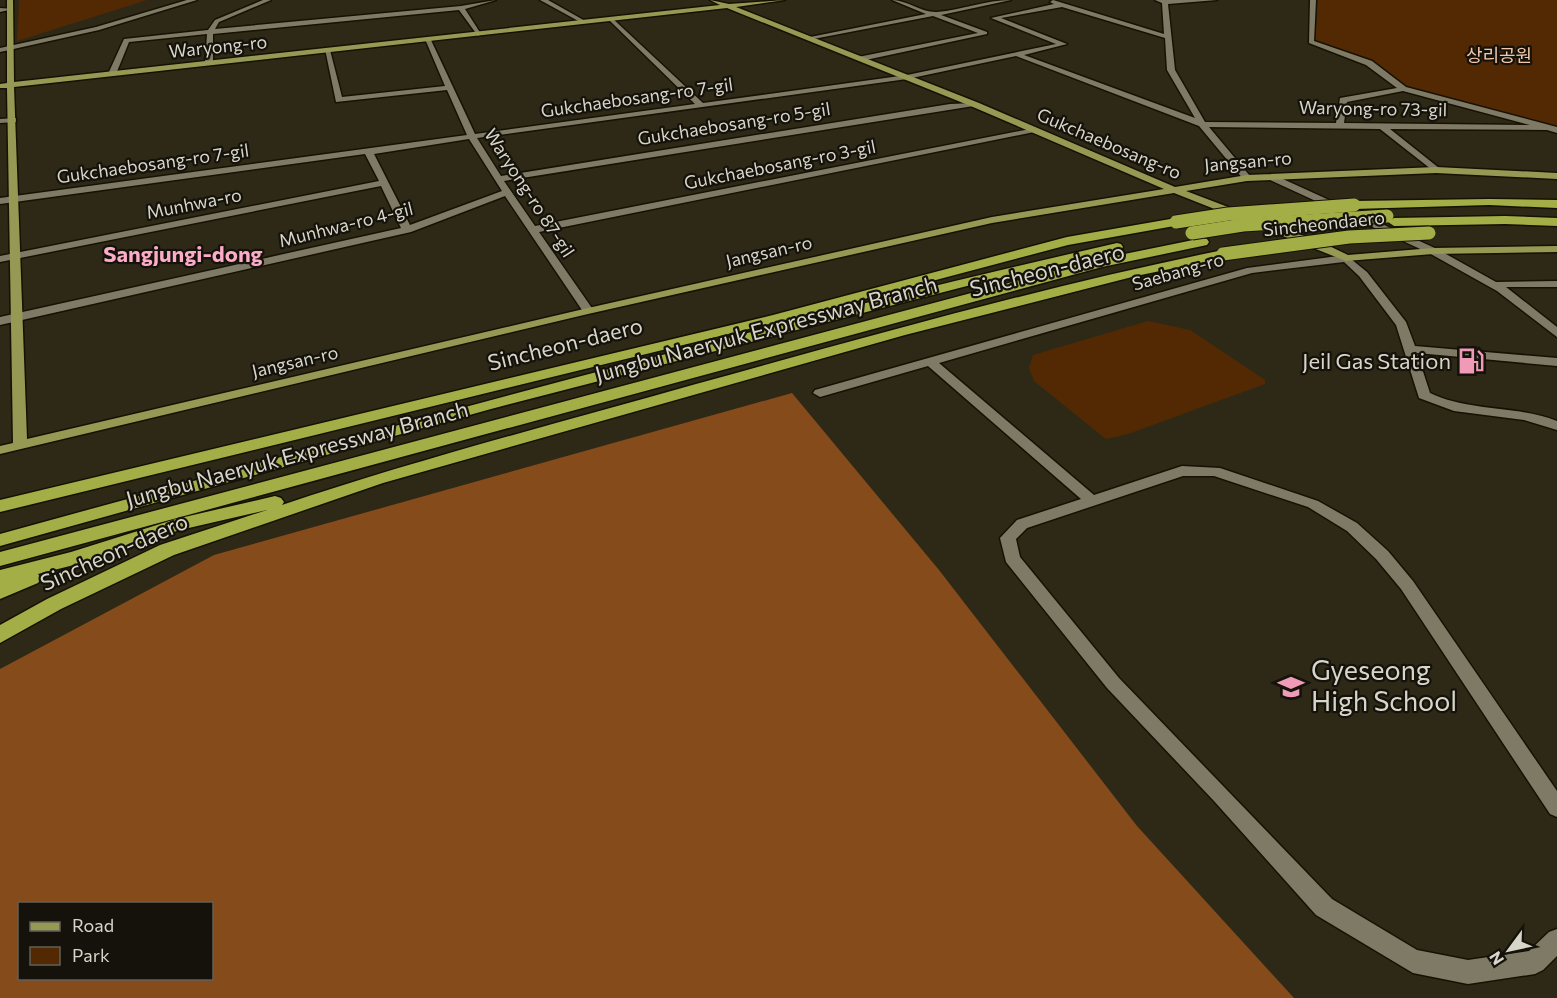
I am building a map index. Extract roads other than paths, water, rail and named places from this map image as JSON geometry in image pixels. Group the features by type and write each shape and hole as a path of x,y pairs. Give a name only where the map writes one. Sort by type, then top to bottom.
{"highway":[{"name":"Sincheondaero","path":"1176,222 1228,214 1354,205 1489,202 1557,204"},
{"name":"Jungbu Naeryuk Expressway Branch","path":"0,540 485,406 1080,254 1198,237 1391,219 1484,213 1557,215"},
{"name":"Jungbu Naeryuk Expressway Branch","path":"1391,219 1557,222"},
{"name":"Sincheon-daero","path":"0,506 787,315 1067,241 1176,222"},
{"name":"Sincheondaero","path":"1223,254 1350,237 1429,233 1557,233"},
{"name":"Jungbu Naeryuk Expressway Branch","path":"0,559 1198,237"},
{"name":"Sincheon-daero","path":"0,635 54,604 167,550 377,479 900,332 1135,272 1223,254"},
{"path":"0,515 135,474"},
{"path":"0,577 75,558 176,525 377,479"},
{"path":"0,592 75,558"}],"main road":[{"name":"Gukchaebosang-ro","path":"712,0 861,58 1172,189 1319,245 1346,258"},
{"name":"Waryong-ro","path":"0,86 756,1 782,0"},
{"path":"7,6 5,49 12,85 13,120 5,201 12,257 21,445"},
{"name":"Jangsan-ro","path":"0,450 588,311 992,220 1247,177 1436,170 1557,176"},
{"name":"Saebang-ro","path":"1346,258 1433,251 1557,249"}],"street":[{"path":"5,49 97,29 194,0"},
{"path":"209,63 210,33 217,21 268,0"},
{"path":"112,74 126,40 460,8 493,0"},
{"path":"543,0 584,22"},
{"path":"861,58 985,33 895,0"},
{"path":"808,38 1008,0"},
{"path":"1045,0 1168,37"},
{"path":"1214,0 1161,1 1171,70 1202,124 1247,177"},
{"path":"1313,0 1311,42 1369,63 1403,89 1557,130"},
{"name":"Gukchaebosang-ro 7-gil","path":"5,201 907,77 1064,44 994,18 1061,5"},
{"path":"460,8 478,34"},
{"path":"611,19 701,105"},
{"name":"Waryong-ro 87-gil","path":"428,39 472,137 532,231 588,311"},
{"path":"327,50 339,100 449,88"},
{"path":"1016,54 1202,124"},
{"path":"1340,124 1343,100 1403,89"},
{"name":"Gukchaebosang-ro 5-gil","path":"498,179 950,106 976,105"},
{"path":"0,121 13,120"},
{"name":"Waryong-ro 73-gil","path":"1202,124 1545,128"},
{"path":"1382,126 1436,170"},
{"name":"Gukchaebosang-ro 3-gil","path":"532,231 1035,131"},
{"path":"371,152 369,153 382,183 407,230"},
{"path":"1271,177 1433,251 1494,285 1556,332"},
{"name":"Munhwa-ro","path":"0,259 382,183"},
{"name":"Munhwa-ro 4-gil","path":"0,321 407,230 507,192"},
{"path":"1346,258 1363,274 1402,325 1424,395 1435,402 1525,415 1543,419 1557,426"},
{"name":"Saebang-ro","path":"820,393 1251,270 1346,258"},
{"path":"1494,285 1557,284"},
{"path":"1409,349 1557,362"},
{"path":"929,361 1092,502"},
{"path":"1557,808 1407,585 1382,555 1352,527 1313,504 1215,471 1182,471 1022,524 1008,538 1012,558 1113,683 1221,795 1324,907 1413,961 1468,972 1535,962 1557,940"}],"place":[{"name":"Jeil Gas Station","path":"1471,361"},
{"name":"Gyeseong High School","path":"1291,687"}],"district":[{"name":"Sangjungi-dong","path":"183,254"}],"park label":[{"name":"상리공원","path":"1499,56"}]}
